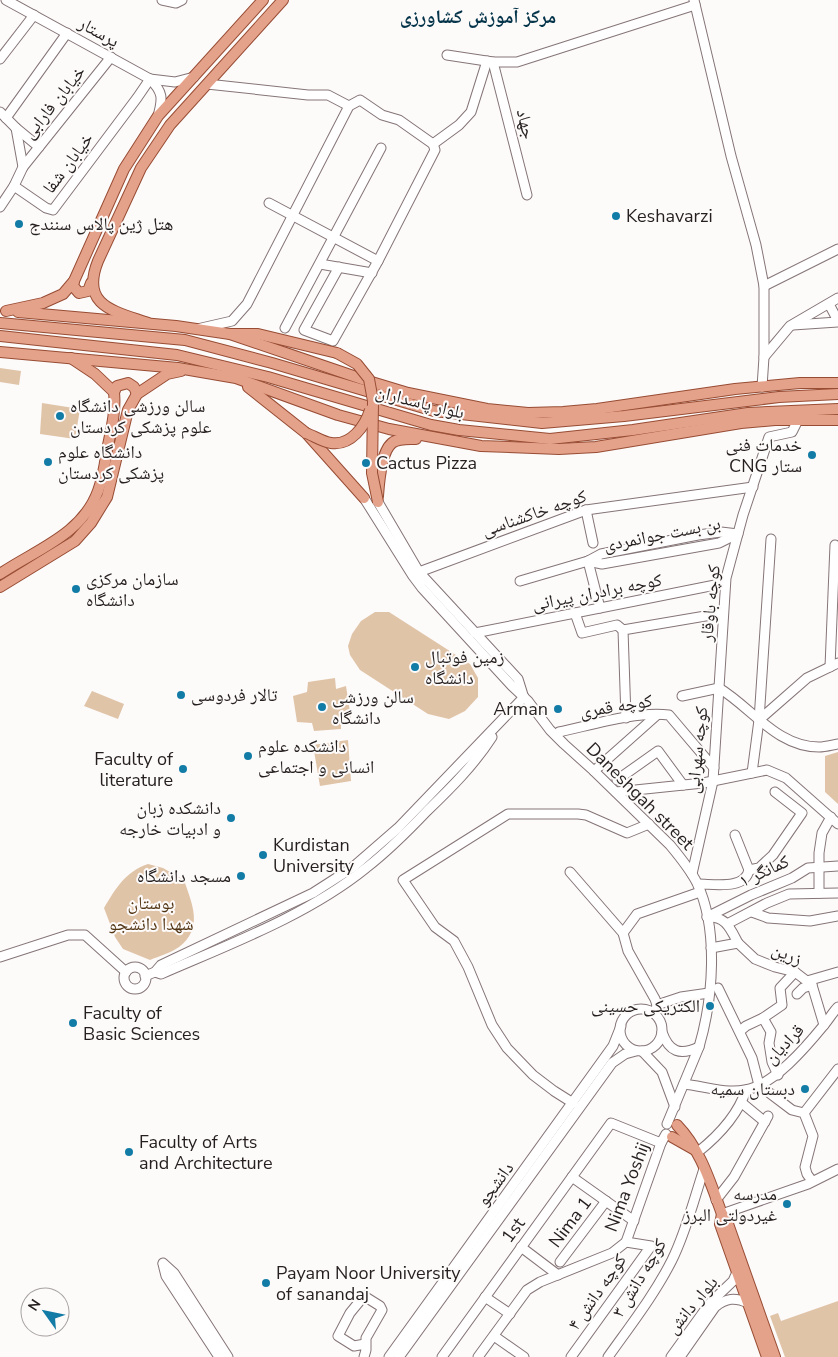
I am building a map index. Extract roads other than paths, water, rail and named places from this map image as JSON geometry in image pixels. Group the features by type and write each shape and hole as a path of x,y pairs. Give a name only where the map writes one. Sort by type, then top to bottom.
{"main road":[{"path":"3,311 43,303 63,294 74,281 124,169 158,116 263,0"},
{"path":"74,281 73,286 79,293 88,291 98,261 141,168 170,125 283,0"},
{"path":"91,283 98,299 112,310 148,324"},
{"path":"3,311 176,326 230,334 258,334 337,353 357,364 369,379 373,401 372,473 378,502"},
{"path":"57,329 73,316"},
{"name":"بلوار پاسداران","path":"0,323 185,340 272,362 434,411 457,408 542,423 624,416 779,397 838,394"},
{"path":"230,334 365,380 457,408 528,413 563,412 762,387 800,383 838,383"},
{"name":"بلوار پاسداران","path":"0,336 177,355 268,377 431,425 458,430 550,439 633,430 748,413 838,409"},
{"path":"0,352 189,369 236,378 346,417 389,429 481,446 559,449 596,447 741,423 838,420"},
{"path":"70,358 95,374 114,392"},
{"path":"217,365 265,398 306,433 364,498"},
{"path":"0,587 76,540 91,523 107,497 128,410 137,394 167,374 189,369"},
{"path":"0,574 50,545 69,531 82,517 97,492 103,473 115,406 114,392 124,382 134,387 137,394"},
{"path":"822,395 838,390"},
{"path":"306,433 336,444 352,438 361,430 373,401"},
{"path":"378,502 380,473 386,454 393,443 404,439 448,440"},
{"path":"673,1125 688,1136 698,1152 716,1200 727,1221 775,1357"},
{"path":"669,1135 698,1152"},
{"path":"722,1214 720,1224 767,1357"}],"street":[{"name":"پرستار","path":"6,0 150,79"},
{"path":"162,0 176,3 182,0"},
{"path":"446,55 490,62 517,62 694,2 756,245 764,286 762,387"},
{"path":"0,59 34,15"},
{"path":"39,147 3,115 67,33"},
{"name":"خیابان فارابی","path":"14,186 23,167 111,57"},
{"path":"433,144 459,124 470,112 490,62"},
{"name":"جهاد","path":"490,62 527,195"},
{"path":"150,79 175,82 194,77"},
{"path":"150,79 158,87 161,94 158,116"},
{"name":"خیابان شفا","path":"0,207 14,186 46,208 53,210 150,79"},
{"path":"207,84 308,95 328,95 349,106"},
{"path":"195,329 232,321 242,311 349,106 360,100 382,115 399,120 433,144 435,150 372,273 333,341 304,330 339,267"},
{"path":"16,128 23,167"},
{"path":"285,328 382,148"},
{"path":"270,203 378,261"},
{"path":"764,286 838,250"},
{"path":"320,264 372,273"},
{"path":"764,357 790,326 838,298"},
{"path":"790,326 838,321 829,304"},
{"name":"کوچه باوقار","path":"719,688 725,583 738,534 769,437 792,432 798,420"},
{"name":"کوچه خاکشناسی","path":"419,572 586,510 753,487"},
{"name":"Daneshgah street","path":"364,498 413,576 524,697 550,730 594,770 676,853 692,874 699,888 707,917 711,948 711,974 699,1047 675,1106 673,1125"},
{"name":"Daneshgah street","path":"378,502 419,572 518,679 524,697"},
{"path":"586,510 594,544"},
{"name":"بن بست جوانمردی","path":"520,581 588,561 601,554 698,535 721,532 738,534"},
{"path":"752,773 760,720 771,539"},
{"path":"760,720 807,678 834,665 835,545"},
{"path":"588,561 600,608"},
{"name":"کوچه برادران پیرانی","path":"475,633 725,583"},
{"path":"575,613 582,633 617,625 623,630 626,718"},
{"path":"623,630 723,613"},
{"path":"682,696 719,688 781,737 799,745 819,747 838,744"},
{"name":"کوچه سهرابی","path":"692,874 713,781 719,688"},
{"path":"145,976 155,972 161,974 278,923 322,898 366,869 401,831 463,776 510,712 524,697"},
{"path":"594,770 658,714"},
{"name":"کوچه قمری","path":"559,732 626,718 658,714 669,716 714,768"},
{"path":"617,780 658,751 683,785"},
{"path":"616,792 713,781 767,770 786,778 835,820 822,833 819,853 820,893"},
{"path":"749,870 759,868 773,855 802,813 775,792"},
{"path":"573,1103 533,1074 506,1048 492,1025 468,967 454,941 435,927 403,880 508,814 586,815 627,833 649,824"},
{"path":"623,933 637,914 699,888 735,884 743,881 749,870 735,835"},
{"name":"کمانگر ۱","path":"707,917 751,895 792,878 808,868 838,866"},
{"path":"570,872 623,933 628,951 655,999 656,1009 662,1025 661,1038 653,1048 639,1051"},
{"path":"727,924 789,894 838,893"},
{"path":"752,912 768,918 810,920 838,916"},
{"path":"707,917 716,917 727,924 738,943 711,948"},
{"path":"0,957 68,935 85,935 126,972"},
{"name":"زرین","path":"738,943 756,958 775,967 794,972 809,983 824,1025"},
{"path":"136,968 142,970 146,980 142,986 133,989 125,982 126,972 136,968"},
{"path":"740,1031 782,1006 780,988 794,972"},
{"path":"797,994 809,983 838,972"},
{"path":"718,988 752,1058 759,1086 792,1110 804,1113"},
{"path":"675,1106 662,1072 639,1051 625,1044 620,1032 621,1026 628,1014 634,1010 656,1009 681,997 708,993"},
{"name":"قرادیان","path":"684,1084 730,1090 746,1090 759,1086 778,1074 824,1025 838,1007"},
{"path":"763,1018 771,1032 769,1043 772,1062 778,1074"},
{"name":"دانشجو","path":"389,1357 613,1046 621,1026"},
{"path":"662,1032 666,1043 673,1049 681,1052 699,1047"},
{"name":"دانشجو","path":"399,1357 612,1063 625,1054 639,1051"},
{"path":"804,1113 838,1069"},
{"path":"698,1152 715,1138 742,1104 746,1090"},
{"path":"716,1200 734,1177 767,1119 742,1104"},
{"path":"804,1113 813,1136 804,1167 812,1181"},
{"name":"1st","path":"442,1357 611,1123 661,1143"},
{"name":"Nima Yoshij","path":"478,1357 527,1290 540,1282 612,1252 626,1242 661,1143 669,1135 678,1132 673,1125"},
{"name":"کوچه دانش ۳","path":"608,1357 645,1304 671,1262 680,1244 704,1169"},
{"path":"722,1214 808,1184 838,1170"},
{"path":"572,1177 634,1221"},
{"name":"Nima 1","path":"560,1262 606,1201"},
{"name":"کوچه دانش ۴","path":"571,1357 651,1246 626,1242"},
{"path":"521,1247 558,1275"},
{"path":"219,1357 166,1276 163,1263 174,1273 228,1357"},
{"name":"بلوار دانش","path":"671,1357 733,1281 737,1272"},
{"path":"364,1357 366,1338 382,1310 380,1306 364,1296 350,1314 338,1336 354,1346 365,1344"},
{"path":"485,1298 510,1314"},
{"name":"بلوار دانش","path":"680,1357 712,1305 731,1299 740,1299 748,1303"},
{"path":"494,1336 524,1357"}],"place":[{"name":"Keshavarzi","path":"616,216"},
{"name":"هتل ژین پالاس سنندج","path":"19,224"},
{"name":"سالن ورزشی دانشگاه علوم پزشکی کردستان","path":"60,416"},
{"name":"خدمات فنی‌ CNG ستار","path":"812,455"},
{"name":"دانشگاه علوم پزشکی کردستان","path":"48,462"},
{"name":"Cactus Pizza","path":"366,463"},
{"name":"سازمان مرکزی دانشگاه","path":"76,589"},
{"name":"زمین فوتبال دانشگاه","path":"415,667"},
{"name":"تالار فردوسی","path":"181,695"},
{"name":"سالن ورزشی دانشگاه","path":"322,707"},
{"name":"Arman","path":"558,709"},
{"name":"دانشکده علوم انسانی و اجتماعی","path":"248,756"},
{"name":"Faculty of literature","path":"183,769"},
{"name":"دانشکده زبان و ادبیات خارجه","path":"231,818"},
{"name":"Kurdistan University","path":"263,855"},
{"name":"مسجد دانشگاه","path":"241,876"},
{"name":"الکتریکی حسینی","path":"710,1006"},
{"name":"Faculty of Basic Sciences","path":"73,1023"},
{"name":"دبستان سمیه","path":"805,1089"},
{"name":"Faculty of Arts and Architecture","path":"129,1152"},
{"name":"مدرسه غیردولتی البرز","path":"787,1204"},
{"name":"Payam Noor University of sanandaj","path":"266,1283"}],"district":[{"name":"مرکز آموزش کشاورزی","path":"478,16"}],"park label":[{"name":"بوستان شهدا دانشجو","path":"151,913"}]}
